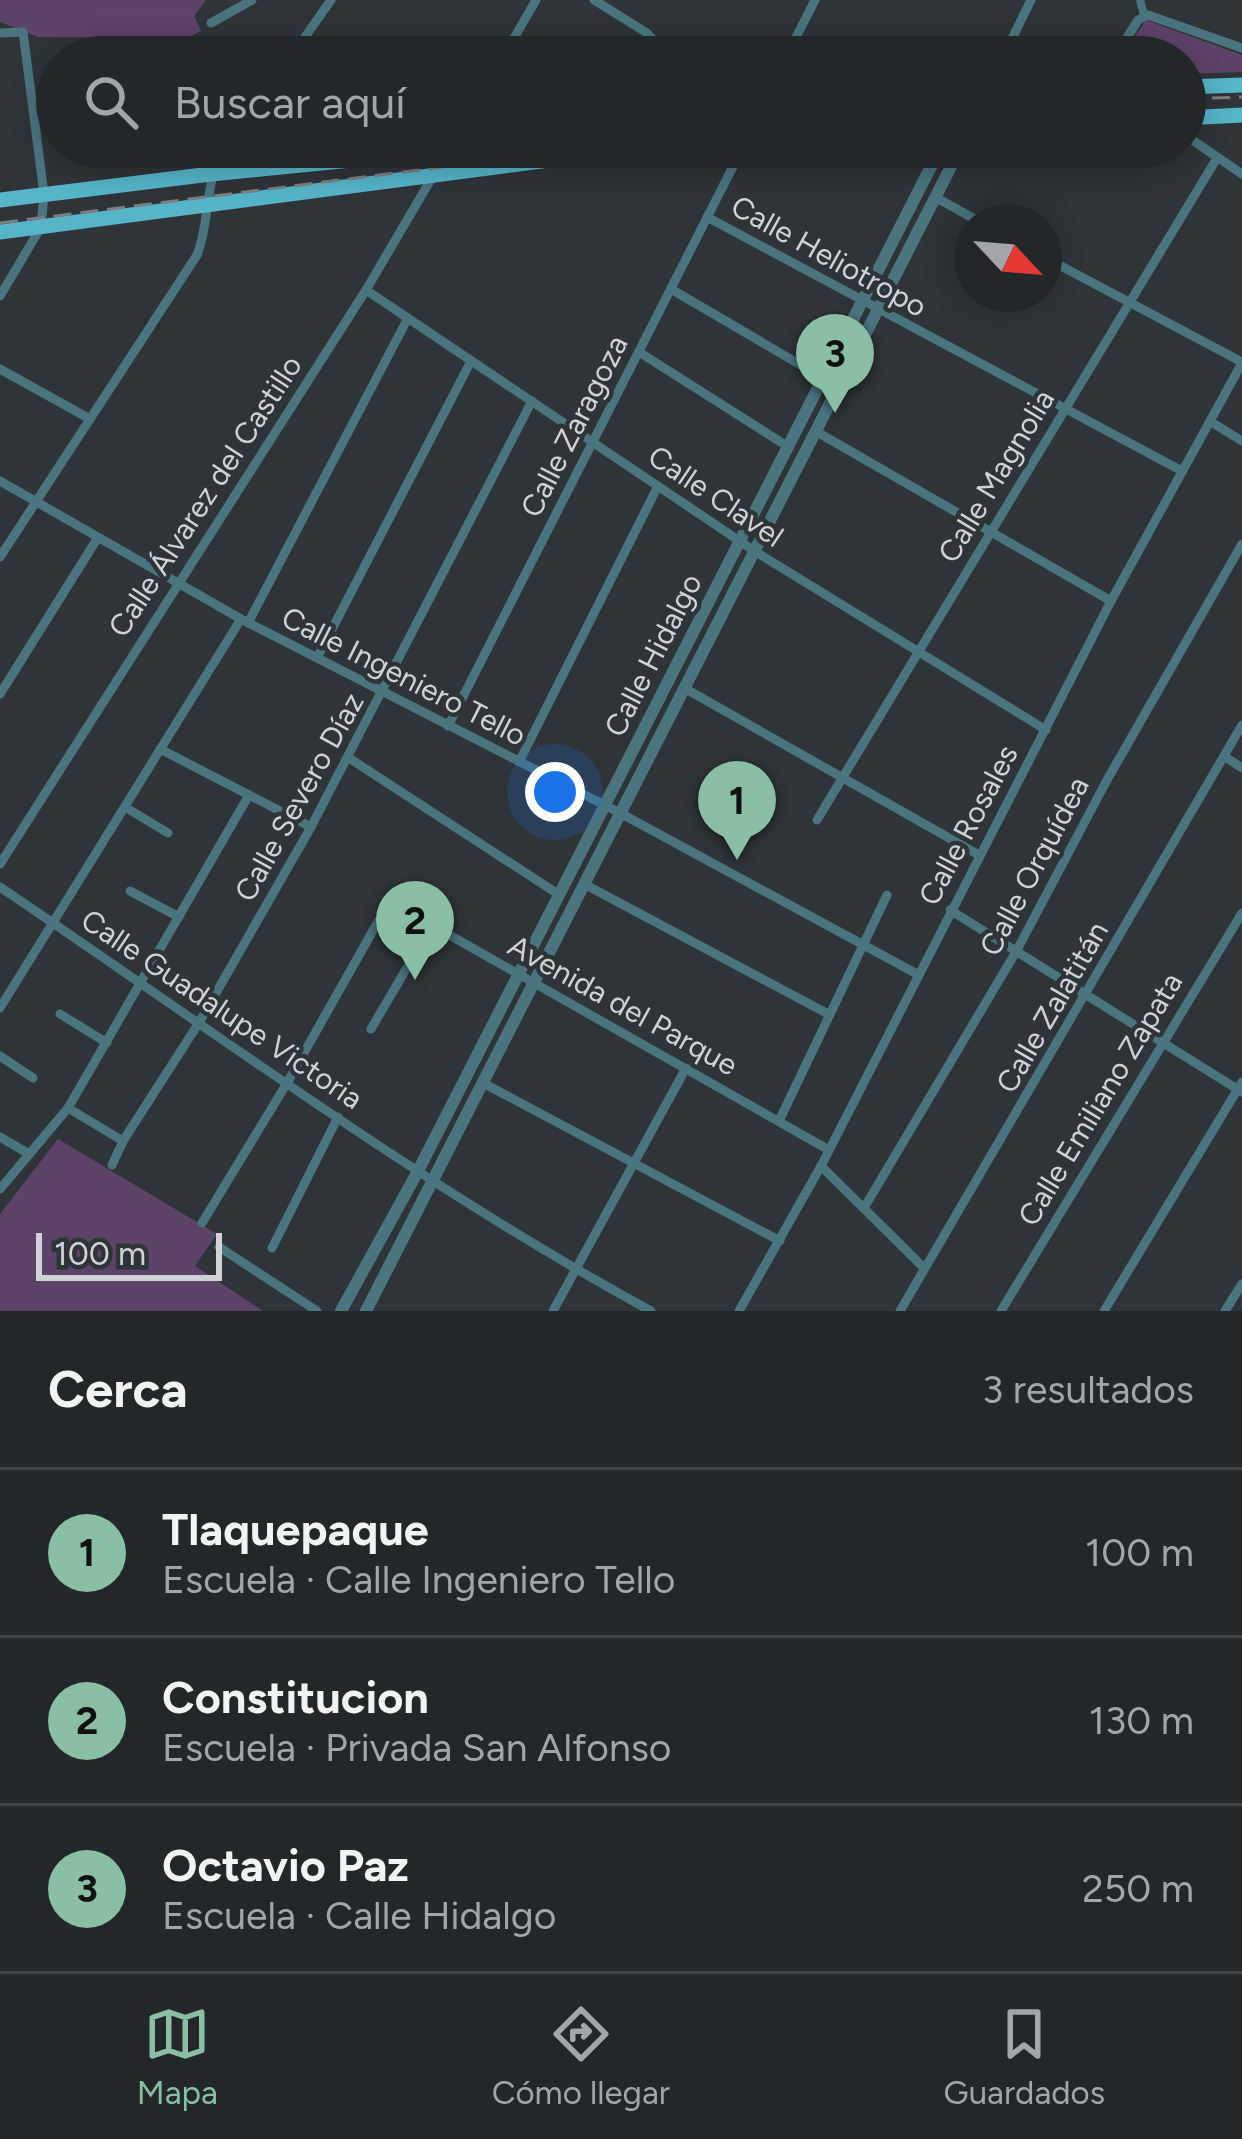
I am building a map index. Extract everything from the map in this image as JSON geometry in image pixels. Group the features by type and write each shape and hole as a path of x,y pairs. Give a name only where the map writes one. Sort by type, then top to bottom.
{"main road":[{"path":"1206,86 1242,85"},
{"path":"1206,117 1242,115"},
{"path":"0,200 270,168"},
{"path":"0,232 208,208 469,168"}],"street":[{"path":"212,23 253,0"},
{"path":"306,36 332,0"},
{"path":"515,36 536,0"},
{"path":"593,0 650,36"},
{"path":"797,36 815,0"},
{"path":"1013,36 1031,0"},
{"path":"1130,36 1144,15 1140,0"},
{"path":"1144,15 1242,48"},
{"path":"0,33 23,32 36,132"},
{"path":"1206,150 1242,174"},
{"name":"Calle Magnolia","path":"817,820 1217,158"},
{"path":"0,296 41,227 41,168"},
{"path":"0,557 197,255 206,233 215,168"},
{"name":"Calle Álvarez del Castillo","path":"0,863 366,290 437,168"},
{"name":"Calle Zaragoza","path":"448,726 732,168"},
{"name":"Calle Hidalgo","path":"341,1311 417,1172 930,168"},
{"name":"Calle Hidalgo","path":"366,1311 950,168"},
{"path":"935,197 954,208"},
{"name":"Calle Heliotropo","path":"707,218 1182,471"},
{"path":"1062,267 1242,362"},
{"path":"671,289 821,377"},
{"name":"Calle Clavel","path":"366,290 756,552 1046,730"},
{"path":"0,1008 245,621 408,318"},
{"path":"639,352 787,446"},
{"path":"317,658 471,361"},
{"name":"Calle Rosales","path":"739,1311 821,1166 1111,601 1242,362"},
{"path":"0,369 90,419"},
{"name":"Calle Severo Díaz","path":"112,1165 200,1022 349,758 532,401"},
{"path":"1211,422 1242,441"},
{"path":"817,432 1111,601"},
{"name":"Calle Ingeniero Tello","path":"0,481 245,621 622,814 917,974"},
{"path":"519,762 658,486"},
{"path":"0,694 98,539"},
{"name":"Calle Orquídea","path":"864,1208 1017,950 1107,780 1242,544"},
{"path":"686,689 979,855"},
{"name":"Calle Zalatitán","path":"900,1311 1242,725"},
{"path":"160,749 311,827"},
{"path":"1224,756 1242,768"},
{"path":"349,758 558,894"},
{"path":"0,1189 68,1108 249,795"},
{"path":"124,807 168,832"},
{"path":"586,885 830,1016"},
{"name":"Calle Guadalupe Victoria","path":"0,887 434,1184 651,1311"},
{"path":"130,891 179,917"},
{"path":"778,1121 887,895"},
{"name":"Avenida del Parque","path":"287,1083 384,911 391,907 536,982 829,1150"},
{"path":"950,910 1240,1088 1104,1311"},
{"name":"Calle Emiliano Zapata","path":"1001,1311 1242,914"},
{"path":"371,1029 432,925"},
{"path":"60,1014 106,1042"},
{"path":"0,1056 33,1078"},
{"path":"553,1311 686,1068"},
{"path":"202,1222 287,1083"},
{"path":"485,1084 780,1241"},
{"path":"68,1108 123,1141"},
{"path":"272,1248 338,1117"},
{"path":"0,1137 29,1154"},
{"path":"821,1166 924,1268"},
{"path":"219,1247 317,1311"},
{"path":"1225,1311 1242,1284"}],"shaded area":[{"path":"0,0 206,0 194,16 201,31 191,36 36,36 0,22"},
{"path":"1146,20 1190,36 1135,36"},
{"path":"1206,42 1242,55 1242,72 1206,73"},
{"path":"58,1139 217,1234 195,1266 263,1311 0,1311 0,1214"}],"railway":[{"path":"1206,98 1242,97"},
{"path":"0,223 435,168"}],"place":[{"name":"Octavio Paz","path":"835,413"},
{"name":"Tlaquepaque","path":"737,860"},
{"name":"Constitucion","path":"415,980"}]}
